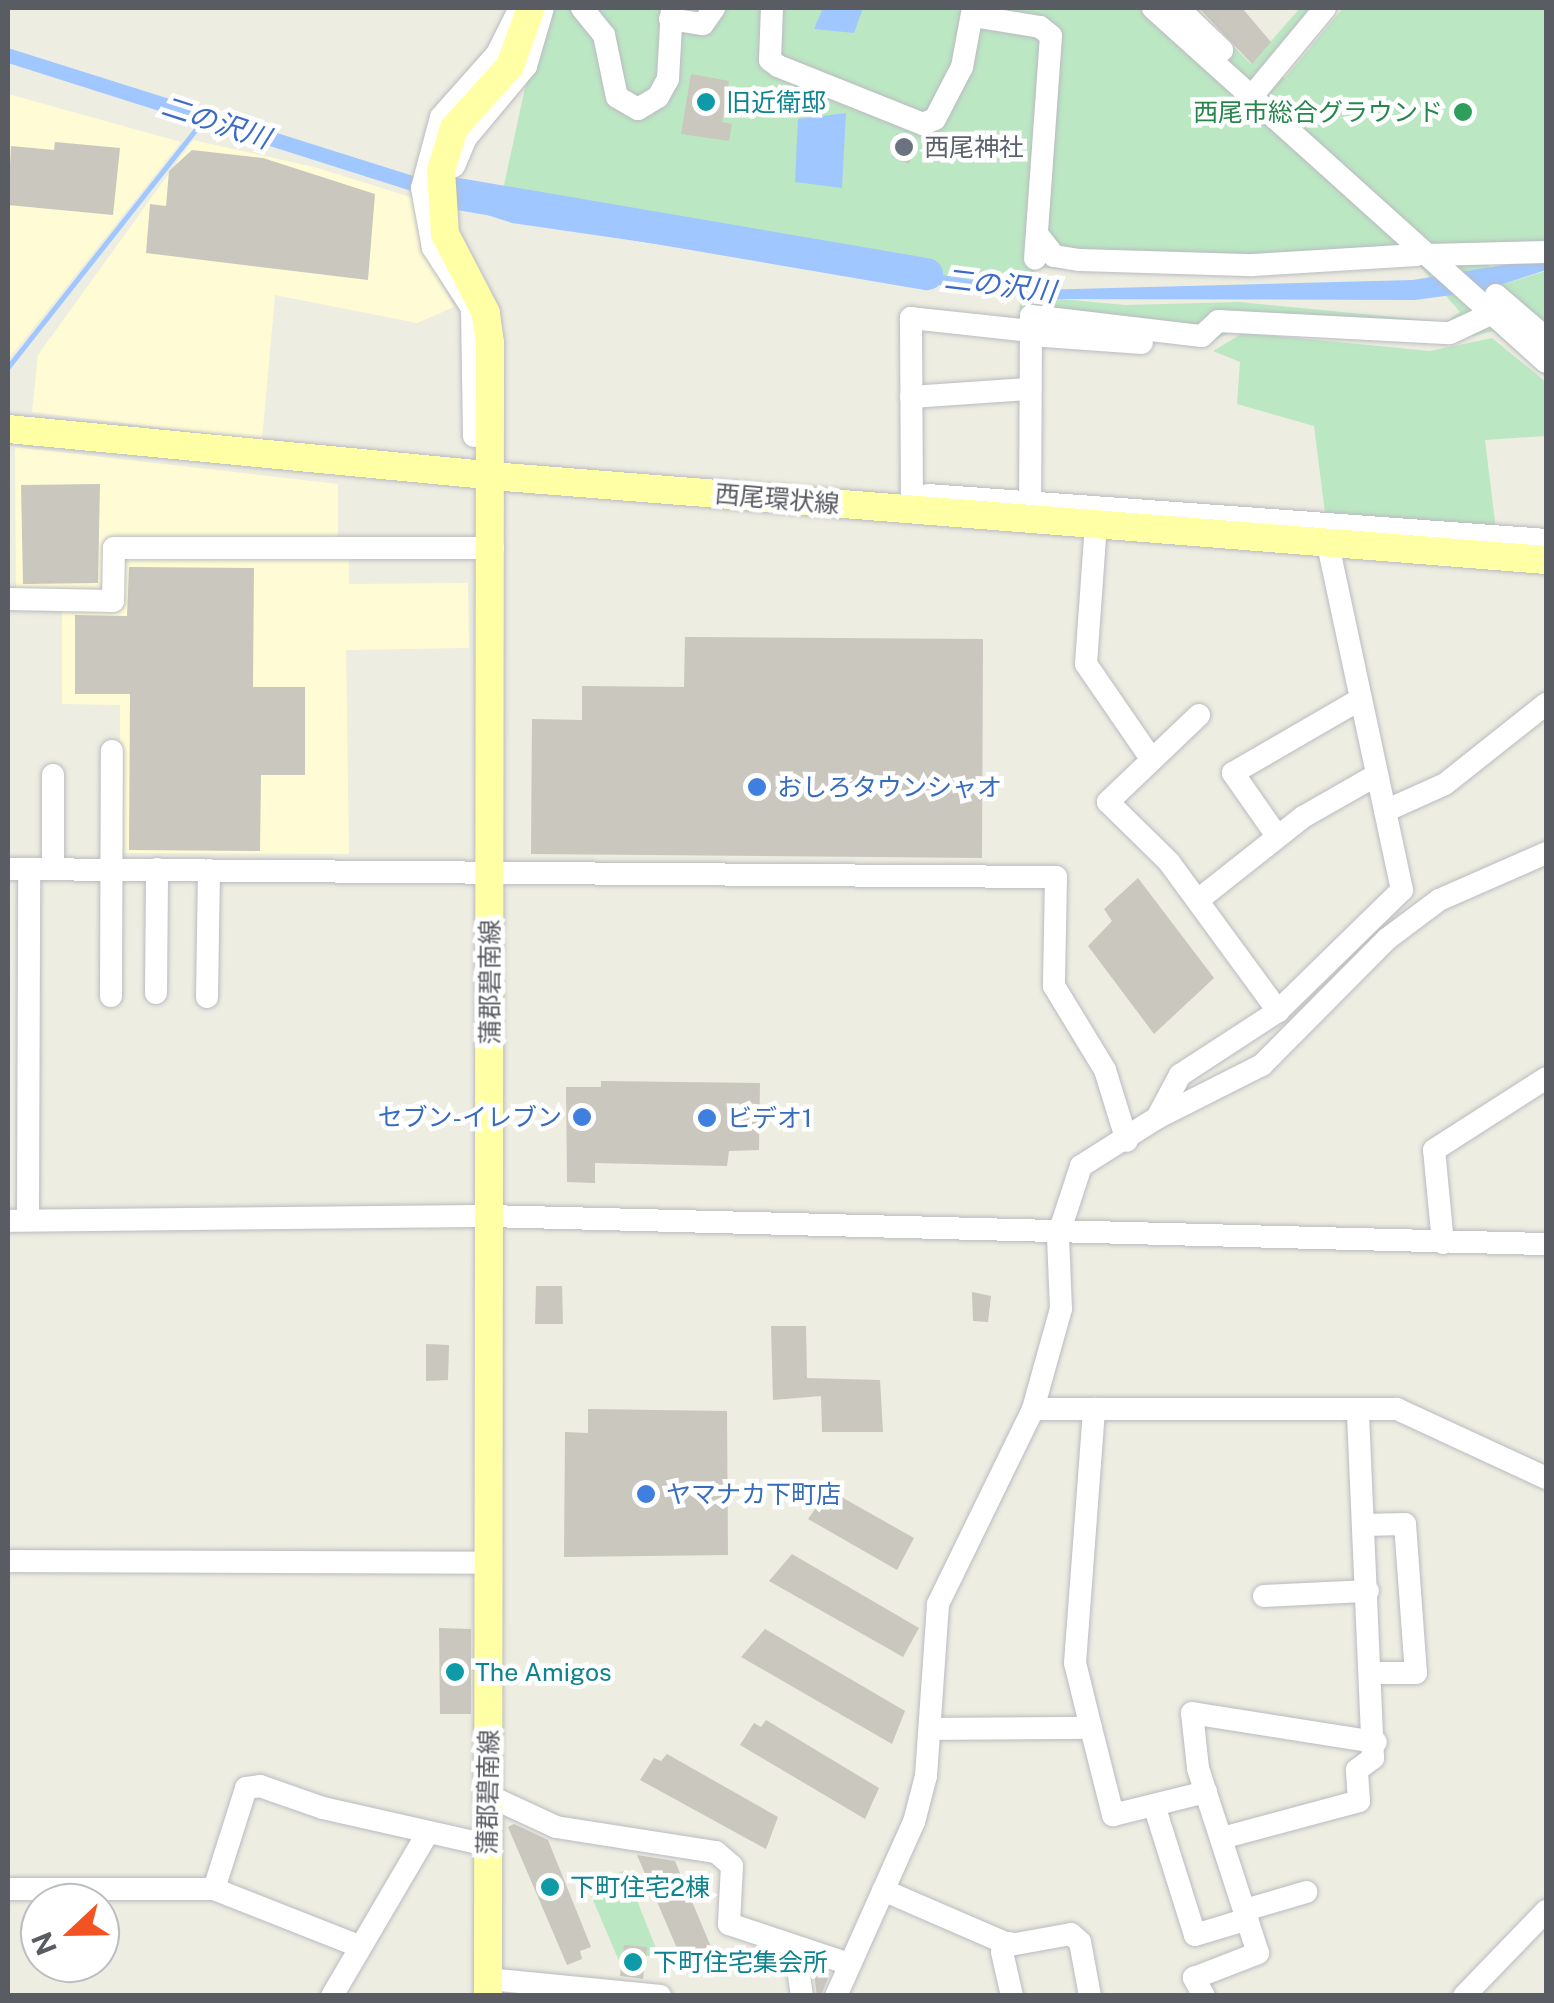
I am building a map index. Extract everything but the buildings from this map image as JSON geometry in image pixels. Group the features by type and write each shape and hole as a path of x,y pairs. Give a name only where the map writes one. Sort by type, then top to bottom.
{"main road":[{"name":"蒲郡碧南線","path":"488,1988 492,476 486,313 445,234 441,171 454,128 510,66 531,8"},
{"name":"西尾環状線","path":"8,429 492,476 1029,511 1096,524 1328,546 1546,560"}],"street":[{"path":"474,436 472,308 434,248 422,188 442,116 497,54 517,8"},
{"path":"452,170 466,138 526,66 544,8"},
{"path":"582,8 604,36 617,97 638,109 658,97 668,79 671,14 703,24 714,8"},
{"path":"772,8 770,60 923,124 935,120 962,66 973,12 1042,17 1054,50 1036,246 1054,256 1253,265 1429,253 1546,252"},
{"path":"1141,8 1396,236"},
{"path":"1152,8 1255,86"},
{"path":"1178,8 1546,362"},
{"path":"1255,86 1312,8"},
{"path":"1255,86 1325,8"},
{"path":"920,503 911,397 911,318 1202,336 1218,321 1450,332 1501,315 1546,314"},
{"path":"1501,315 1546,338"},
{"path":"1501,315 1546,370"},
{"path":"1031,327 1209,348"},
{"path":"1031,327 1029,511 1546,540"},
{"path":"911,397 1028,389"},
{"path":"1096,524 1086,664 1152,760"},
{"path":"1157,1118 1180,1075 1278,1011 1402,890 1328,546"},
{"path":"8,598 113,601 114,548 493,548"},
{"path":"1277,836 1233,773 1359,700"},
{"path":"1385,811 1444,784 1546,704"},
{"path":"1199,715 1108,802 1198,900 1278,1011"},
{"path":"111,996 112,751"},
{"path":"53,776 53,869"},
{"path":"1198,900 1277,836 1375,776"},
{"path":"836,1996 846,1963 919,1808 930,1729 938,1604 1034,1408 1061,1309 1058,1236 1081,1166 1128,1141 1157,1118 1262,1065 1387,939 1439,900 1546,853"},
{"path":"1128,1141 1105,1070 1054,986 1056,877 18,869 18,1220 488,1216 1058,1236 1546,1244"},
{"path":"156,994 157,869"},
{"path":"207,997 209,870"},
{"path":"1442,1243 1434,1150 1546,1078"},
{"path":"1034,1408 1397,1409 1546,1478"},
{"path":"1094,1409 1075,1663 1113,1815 1206,1792"},
{"path":"1222,1838 1359,1801 1357,1770 1373,1758 1376,1742 1358,1409"},
{"path":"1364,1525 1404,1524 1416,1674 1372,1673"},
{"path":"8,1561 487,1563"},
{"path":"1264,1596 1368,1592"},
{"path":"1204,1996 1194,1978 1258,1953 1206,1792 1192,1713 1376,1742"},
{"path":"930,1729 1091,1728"},
{"path":"214,1889 246,1788 260,1786 426,1834 486,1845"},
{"path":"489,1796 556,1827 716,1852 732,1866 728,1924 846,1963"},
{"path":"1154,1805 1195,1934 1306,1892"},
{"path":"332,1996 426,1834"},
{"path":"8,1889 214,1889 360,1946"},
{"path":"883,1890 1008,1943 1071,1934 1080,1942 1090,1996"},
{"path":"1464,1996 1546,1911"},
{"path":"1008,1943 1002,1952 1012,1996"},
{"path":"795,1948 802,1996"},
{"path":"488,1988 660,1996"}],"shaded area":[{"path":"8,94 181,142 8,360"},
{"path":"193,140 314,167 417,199 434,270 454,307 417,323 275,295 262,440 32,412 38,355"},
{"path":"15,447 338,484 338,552 349,553 349,584 468,583 469,648 346,650 349,854 120,853 120,705 62,704 62,593 16,592"}],"green space":[{"path":"542,8 1196,8 1251,64 1300,8 1319,8 1268,71 1285,78 1343,8 1546,8 1546,247 1485,261 1504,284 1546,271 1546,377 1493,331 1454,341 1402,342 1241,327 1205,345 1022,324 1018,295 1125,305 1239,302 1446,322 1460,312 1417,263 1279,274 1035,268 1031,294 497,218"},
{"path":"1243,333 1430,351 1492,338 1546,382 1546,436 1485,440 1495,522 1490,540 1327,529 1314,426 1237,404 1240,362 1213,351"},
{"path":"625,1870 659,1956 627,1956 622,1968 587,1886"}],"water":[{"path":"823,8 863,8 854,33 814,29"},
{"path":"8,48 515,208 1037,290 1413,280 1546,258 1546,270 1482,291 1415,300 1035,299 512,223 8,63"},
{"path":"846,113 842,188 795,182 798,119"}],"waterway":[{"path":"8,367 201,123"},
{"name":"二の沢川","path":"458,194 927,274"}],"place":[{"name":"旧近衛邸","path":"706,102"},
{"name":"西尾市総合グラウンド","path":"1463,112"},
{"name":"西尾神社","path":"904,147"},
{"name":"おしろタウンシャオ","path":"757,787"},
{"name":"セブン-イレブン","path":"582,1117"},
{"name":"ビデオ1","path":"707,1118"},
{"name":"ヤマナカ下町店","path":"646,1494"},
{"name":"The Amigos","path":"455,1672"},
{"name":"下町住宅2棟","path":"550,1887"},
{"name":"下町住宅集会所","path":"633,1962"}]}
